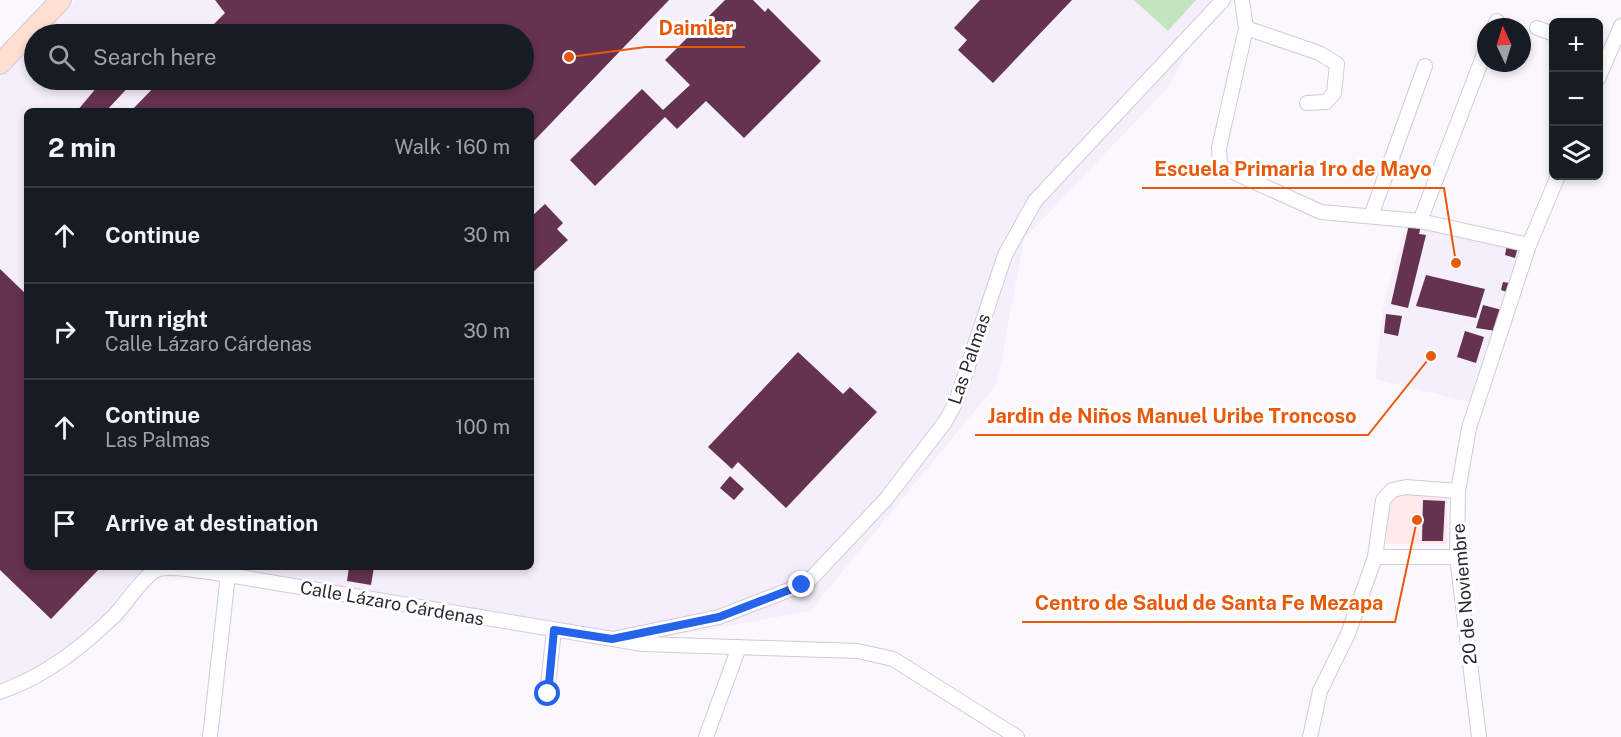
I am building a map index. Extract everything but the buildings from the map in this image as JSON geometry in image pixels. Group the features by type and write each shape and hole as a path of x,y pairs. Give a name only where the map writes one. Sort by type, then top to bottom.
{"main road":[{"path":"39,24 62,0"},
{"path":"0,64 24,39"}],"street":[{"name":"Las Palmas","path":"612,639 719,617 811,580 886,499 945,422 956,402 1005,255 1035,201 1223,0"},
{"path":"1242,0 1246,28 1219,148 1220,164 1255,184 1321,212 1420,221 1529,245"},
{"path":"1602,72 1621,26"},
{"path":"1246,28 1319,53 1337,64 1334,93 1326,102 1307,103"},
{"path":"1537,28 1549,32"},
{"path":"1371,216 1425,66"},
{"path":"1420,221 1477,72"},
{"name":"20 de Noviembre","path":"1479,737 1458,557 1458,491 1469,428 1529,245 1556,180"},
{"path":"1310,737 1320,691 1348,634 1375,557 1383,500 1392,490 1406,487 1458,491"},
{"path":"1375,557 1458,557"},
{"name":"Calle Lázaro Cárdenas","path":"0,692 24,683 68,657 115,615 156,570 228,575 659,646 858,651 892,659 1017,737"},
{"path":"210,737 228,575"},
{"path":"548,694 554,630"},
{"path":"706,737 739,647"}],"shaded area":[{"path":"76,0 1213,0 1170,85 1024,239 997,384 810,611 644,641 215,570 534,570 534,108 24,108 24,570 159,570 123,623 0,689 0,79 24,54 24,90 534,90 534,24 53,24"},
{"path":"1406,222 1522,243 1496,331 1447,322 1492,332 1469,402 1375,379 1383,309"},
{"path":"1388,494 1447,496 1447,544 1386,544"}],"green space":[{"path":"1134,0 1196,0 1168,31"}],"place":[{"name":"Daimler","path":"569,57"},
{"name":"Escuela Primaria 1ro de Mayo","path":"1456,263"},
{"name":"Jardin de Niños Manuel Uribe Troncoso","path":"1431,356"},
{"name":"Centro de Salud de Santa Fe Mezapa","path":"1417,520"}],"route":[{"path":"548,694 554,630 612,639 719,617 802,585"}]}
